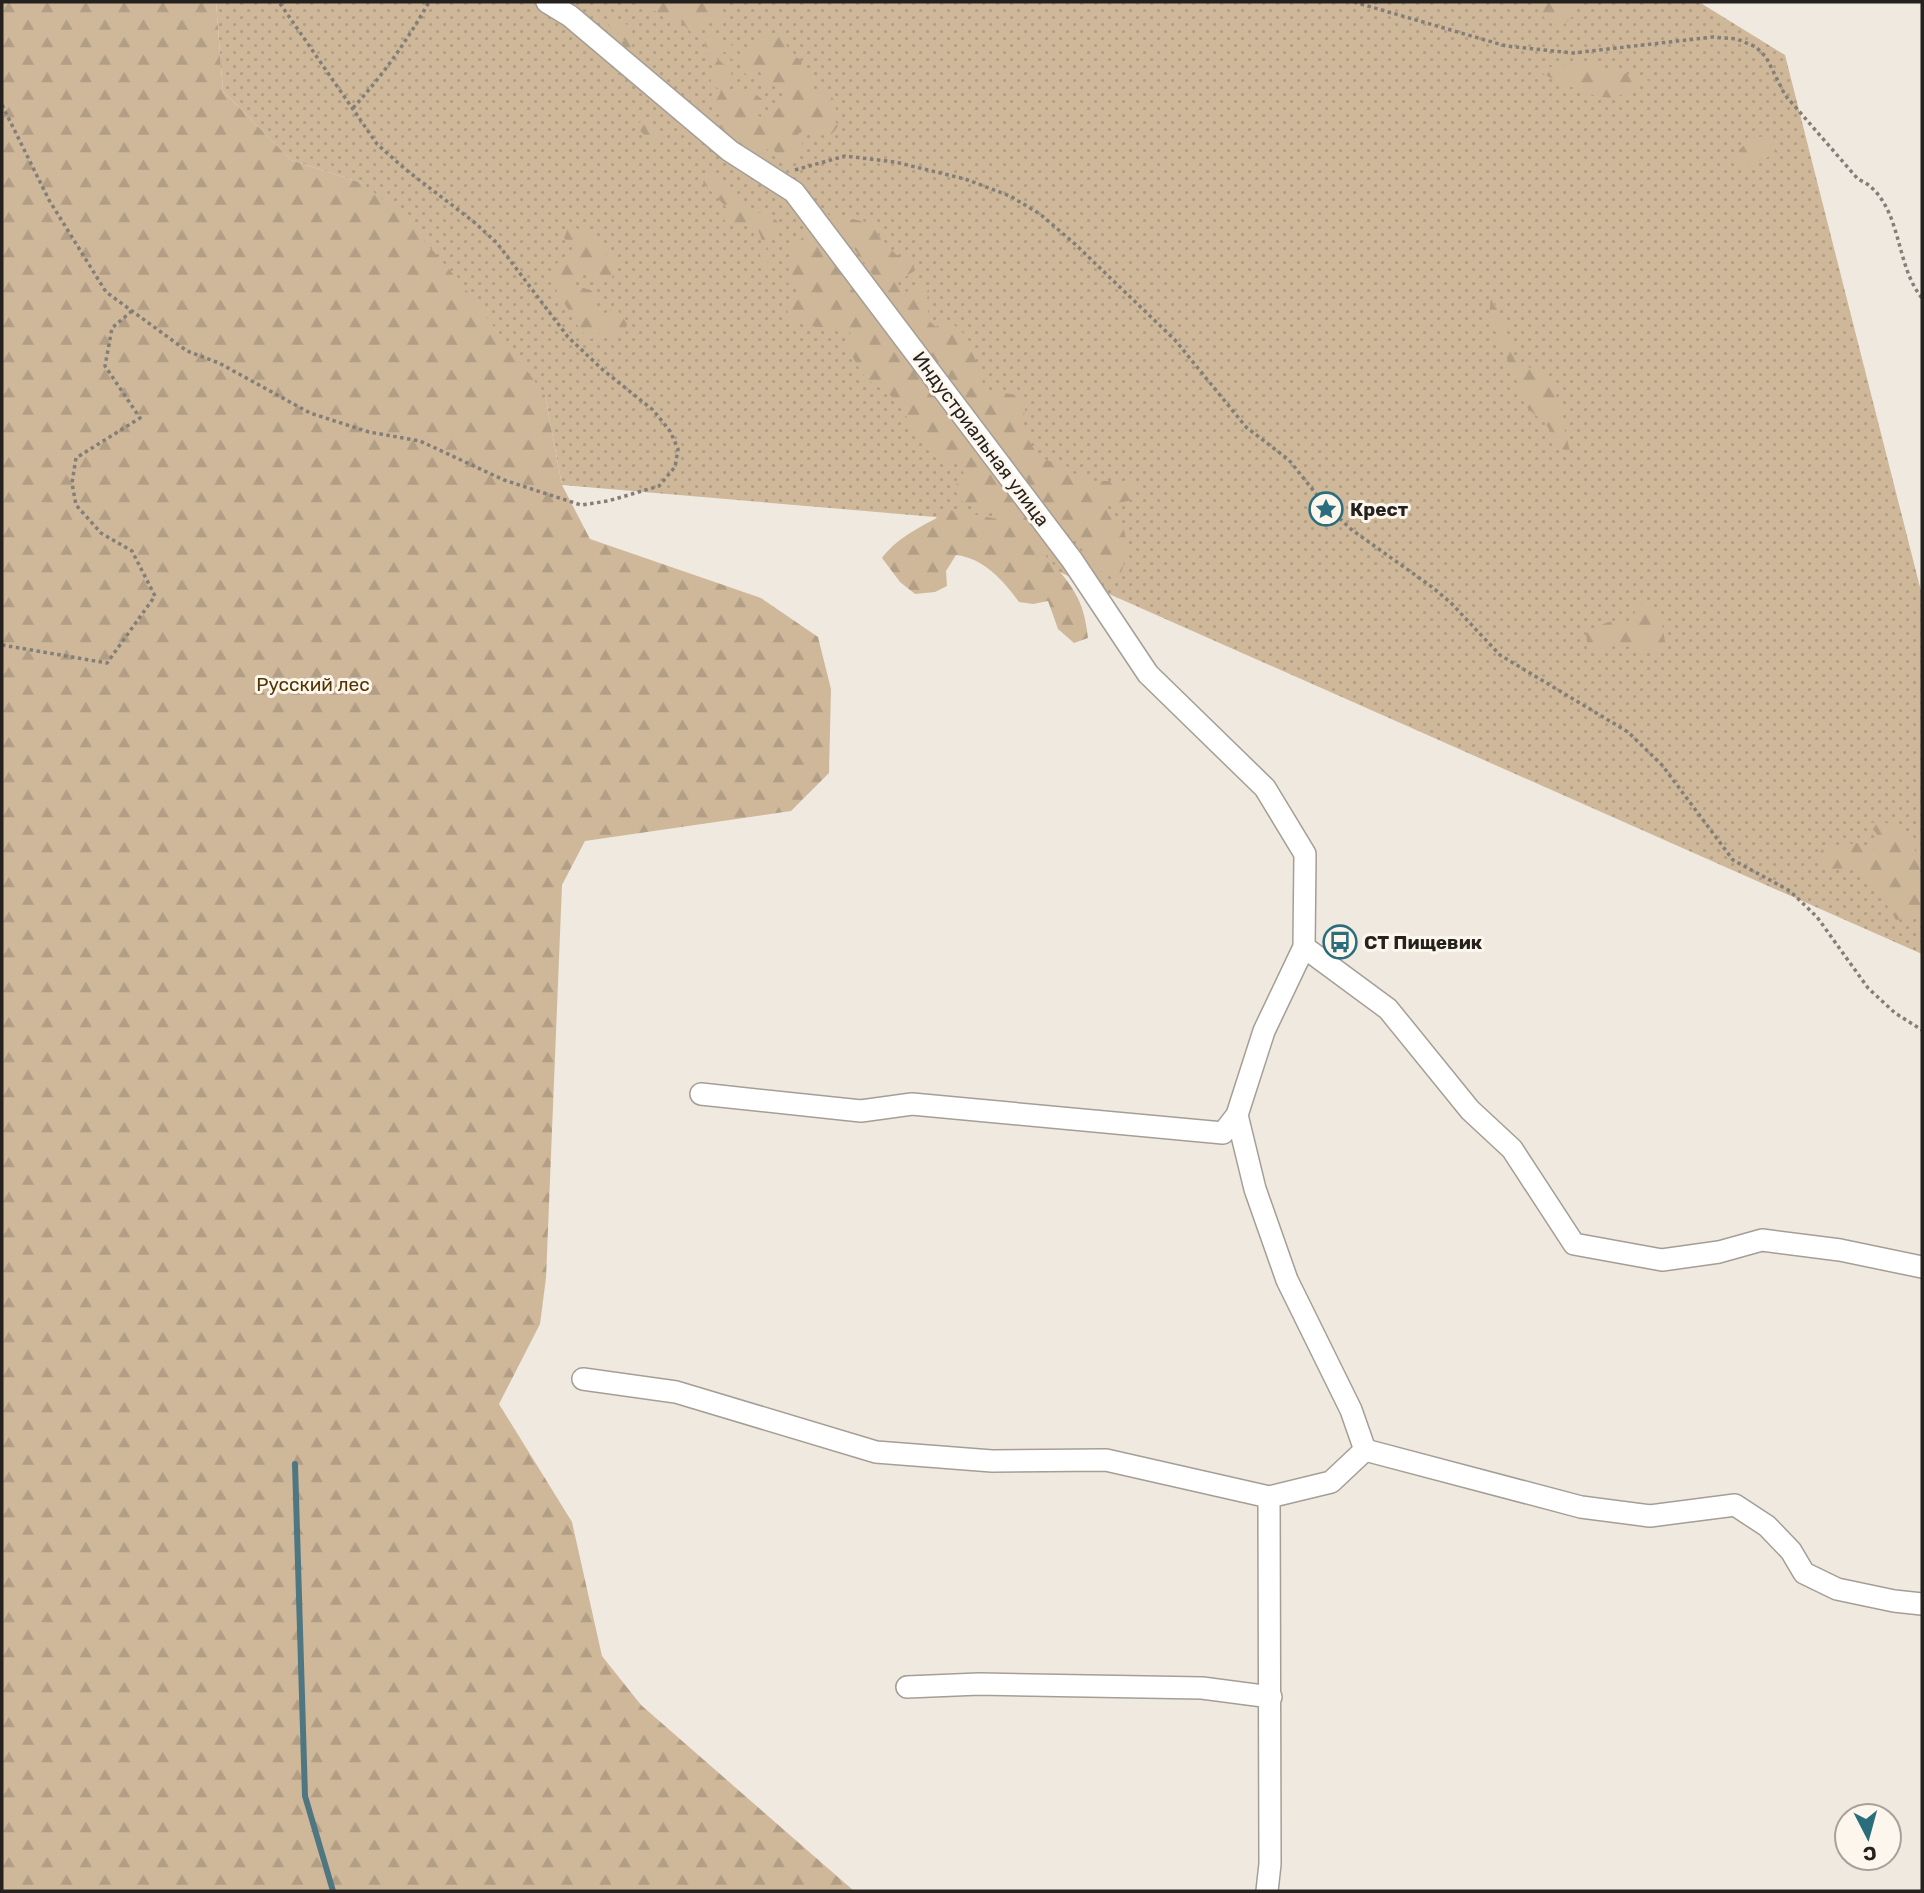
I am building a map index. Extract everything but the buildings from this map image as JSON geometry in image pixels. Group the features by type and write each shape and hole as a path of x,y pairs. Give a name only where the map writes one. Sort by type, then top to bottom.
{"street":[{"name":"Индустриальная улица","path":"547,2 570,16 730,151 794,192 1072,560 1148,674 1265,788 1305,854 1304,947"},
{"path":"701,1094 861,1111 912,1104 1223,1133 1237,1115 1264,1031 1304,947 1388,1009 1470,1110 1512,1149 1574,1244 1662,1260 1719,1252 1762,1240 1840,1250 1922,1267"},
{"path":"1237,1115 1255,1189 1287,1280 1351,1410 1365,1450"},
{"path":"583,1379 676,1392 876,1452 992,1461 1106,1460 1269,1497 1331,1482 1365,1450"},
{"path":"1365,1450 1581,1507 1650,1516 1735,1505 1767,1526 1791,1551 1804,1573 1837,1589 1922,1604"},
{"path":"1267,1891 1270,1864 1271,1697 1269,1497"},
{"path":"907,1687 979,1684 1202,1688 1271,1697"}],"path":[{"path":"2,105 49,200 106,292 187,351 219,363 310,413 369,432 420,441 504,480 581,505 608,501 659,486 675,467 678,449 670,430 653,410 603,370 568,337 498,243 377,144 279,2"},
{"path":"353,108 381,78 429,2"},
{"path":"1354,2 1515,47 1573,53 1713,37 1737,39 1756,47 1766,57 1785,95 1857,177 1870,186 1882,200 1891,219 1906,269 1922,298"},
{"path":"769,177 845,156 895,162 965,179 1010,196 1040,214 1175,340 1246,427 1289,460 1325,505 1352,530 1432,587 1500,655 1628,732 1662,765 1734,860 1790,891 1817,917 1868,988 1895,1013 1922,1030"},
{"path":"2,645 107,663 155,596 132,551 101,533 76,505 72,483 76,458 140,418 105,366 112,328 133,310"}],"green space":[{"name":"Русский лес","path":"2,2 216,2 223,91 291,160 362,183 400,213 461,283 545,395 562,485 590,539 761,598 818,637 831,689 829,773 791,811 585,841 562,885 546,1278 540,1324 499,1404 572,1522 602,1656 641,1705 854,1891 2,1891"},
{"path":"216,2 1699,2 1785,55 1922,595 1922,954 935,517 562,485 545,395 362,183 291,160 223,91"},
{"path":"644,2 722,2 720,18 716,22 700,23 699,33 694,35 680,21 668,21 656,11 650,11"},
{"path":"1538,2 1573,2 1576,13 1559,29 1544,18"},
{"path":"616,12 619,14 614,21 622,26 621,32 625,24 636,27 630,33 638,36 630,45 632,48 637,44 640,48 639,54 630,55 622,42 625,40 610,37 613,30 608,25 610,17"},
{"path":"713,33 722,37 721,42 732,45 737,54 733,60 725,52 708,52 705,37 706,34"},
{"path":"773,34 783,39 791,55 802,60 801,66 809,73 814,91 826,93 833,99 836,108 834,121 839,125 832,134 812,135 803,131 798,134 802,140 803,154 787,164 782,163 771,145 766,148 772,159 772,166 760,165 716,128 715,121 721,119 716,101 721,91 711,82 711,76 716,58 731,70 732,81 727,92 752,92 762,99 758,116 766,119 785,103 781,89 763,82 759,71 745,74 739,63 742,52"},
{"path":"1596,65 1650,81 1619,96 1596,96 1534,69"},
{"path":"642,120 667,138 656,146 636,127"},
{"path":"1754,137 1768,137 1778,153 1736,170 1739,150"},
{"path":"706,174 716,178 730,196 738,201 759,213 768,211 782,227 772,237 765,251 769,268 762,264 759,249 762,241 757,226 726,222 721,215 730,211 703,183"},
{"path":"826,209 844,217 870,223 895,253 914,263 914,271 896,283 901,290 911,293 920,285 929,290 929,321 936,327 944,320 963,333 972,349 986,389 1019,396 1026,407 1024,420 1027,435 1038,454 1048,460 1065,464 1081,478 1136,486 1136,497 1105,506 1112,520 1124,530 1126,556 1118,581 1101,571 1085,555 1074,534 1056,524 976,420"},
{"path":"568,228 591,234 601,249 614,261 614,274 609,282 597,283 587,274 576,276 573,285 594,291 596,311 606,313 615,306 627,324 625,335 600,333 591,339 579,327 559,295 554,284 553,264 576,260 572,246 564,238"},
{"path":"809,231 1051,550 1045,555 1075,592 1083,612 1088,638 1074,643 1058,629 1048,601 1033,604 1019,602 984,565 966,557 956,555 946,571 947,586 935,592 915,594 900,582 882,558 905,536 951,510 1008,521 1000,511 975,508 958,499 955,486 964,473 954,460 948,465 939,461 893,398 866,378 848,350 851,334 846,327 817,327 797,322 790,317 787,310 789,300 798,298 798,289 785,281 786,273 792,266 788,252"},
{"path":"1491,296 1501,316 1515,360 1553,384 1574,467 1545,423 1525,406 1489,317"},
{"path":"1639,603 1660,613 1666,647 1648,650 1618,646 1588,652 1586,632 1608,622 1631,621"},
{"path":"1867,823 1895,825 1911,843 1919,868 1922,921 1912,918 1896,920 1882,897 1853,868 1827,869 1815,859 1824,847 1858,843 1879,852 1877,834"}],"waterway":[{"path":"295,1464 305,1796 333,1891"}],"place":[{"name":"Крест","path":"1326,509"},
{"name":"СТ Пищевик","path":"1340,942"}]}
